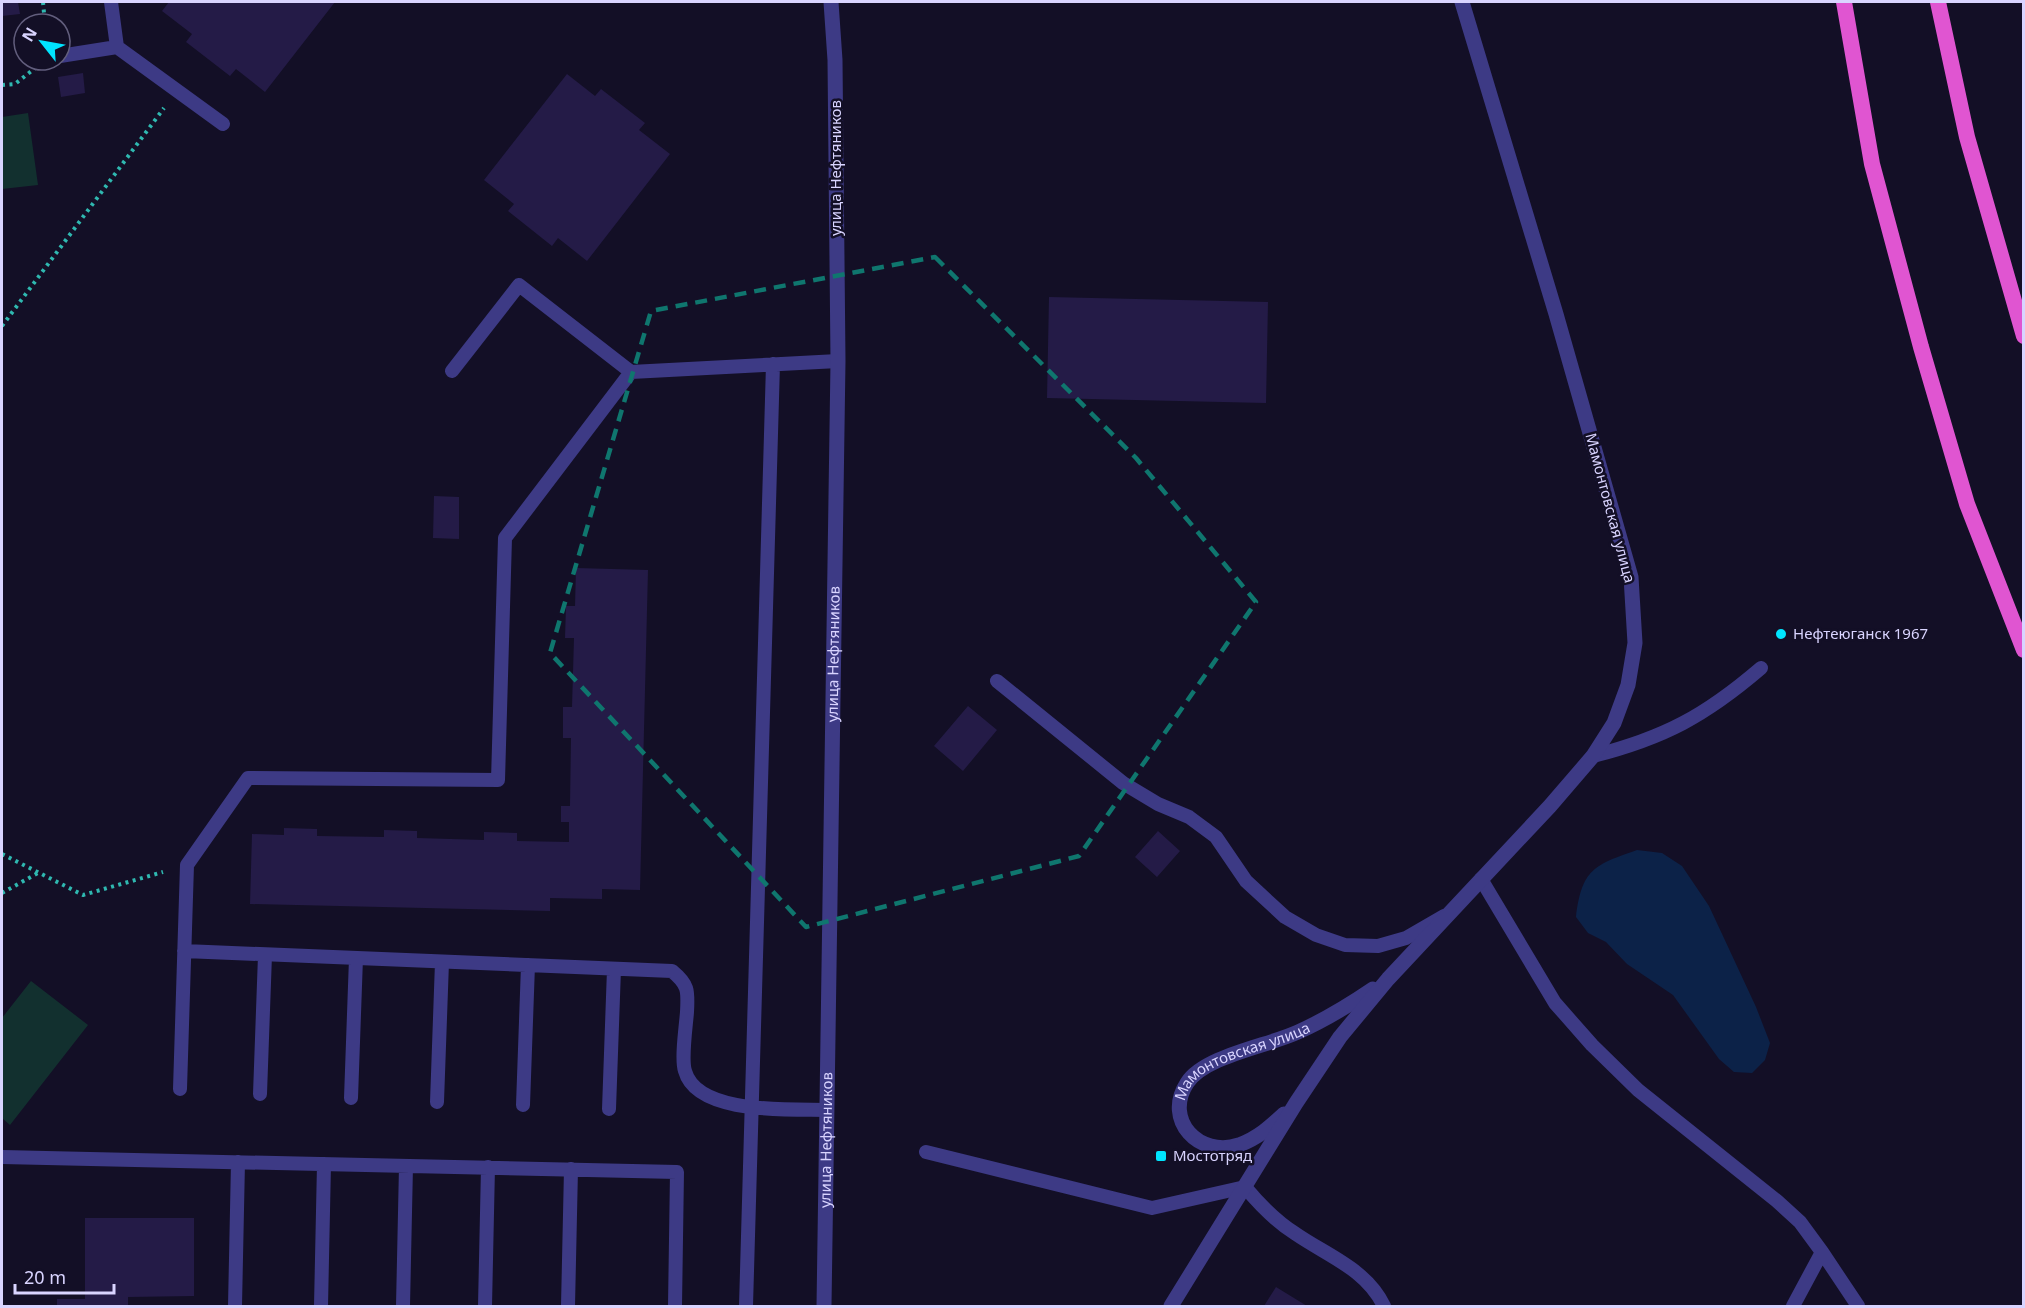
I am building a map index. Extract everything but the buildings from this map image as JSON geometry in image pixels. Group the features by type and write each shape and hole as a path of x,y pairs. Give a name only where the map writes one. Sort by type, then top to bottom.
{"highway":[{"path":"1844,2 1872,164 1921,347 1967,504 2024,650"},
{"path":"1938,2 1967,137 2024,336"}],"street":[{"name":"улица Нефтяников","path":"824,1306 838,361 835,60 831,2"},
{"name":"Мамонтовская улица","path":"1171,1306 1296,1103 1340,1037 1388,979 1550,806 1593,756 1614,723 1628,685 1635,643 1631,577 1553,303 1462,2"},
{"name":"Мамонтовская улица","path":"1296,1103 1259,1136 1227,1147 1217,1148 1200,1143 1189,1133 1180,1118 1180,1099 1187,1082 1205,1065 1295,1034 1337,1014 1388,979"}],"lane":[{"path":"111,2 117,47"},
{"path":"72,54 117,47 223,124"},
{"path":"452,371 519,285 631,372 838,361"},
{"path":"746,1306 773,364"},
{"path":"180,1089 187,865 248,778 498,780 505,538 631,372"},
{"path":"1593,756 1630,746 1700,715 1732,693 1761,668"},
{"path":"997,681 1122,783 1158,804 1189,817 1216,837 1246,880 1285,917 1316,935 1345,945 1378,946 1406,938 1446,915"},
{"path":"1481,879 1555,1003 1592,1046 1638,1090 1800,1222 1858,1306"},
{"path":"184,951 672,971 683,980 687,993 684,1070 691,1084 706,1096 750,1108 827,1110"},
{"path":"260,1094 266,955"},
{"path":"351,1098 356,958"},
{"path":"437,1102 442,962"},
{"path":"523,1105 528,965"},
{"path":"609,1109 614,969"},
{"path":"926,1152 1152,1208 1245,1187 1268,1214 1294,1234 1356,1270 1377,1292 1384,1306"},
{"path":"2,1157 678,1172 675,1306"},
{"path":"234,1306 238,1162"},
{"path":"321,1306 324,1164"},
{"path":"403,1306 406,1166"},
{"path":"485,1306 488,1167"},
{"path":"568,1306 571,1169"},
{"path":"1792,1306 1822,1252"}],"path":[{"path":"2,85 15,84 30,72"},
{"path":"2,326 177,90"},
{"path":"2,854 83,895 187,865"},
{"path":"2,893 38,873"}],"highlighted area":[{"path":"935,257 1136,458 1256,602 1079,856 806,927 550,653 651,311"}],"green space":[{"path":"28,113 38,185 2,189 2,117"},
{"path":"31,981 88,1025 10,1125 2,1118 2,1018"}],"water":[{"path":"1637,850 1662,853 1682,866 1709,906 1756,1007 1770,1043 1765,1060 1752,1073 1734,1072 1719,1059 1673,995 1627,964 1606,942 1588,933 1576,917 1582,888 1593,871 1610,860"}],"place":[{"name":"Нефтеюганск 1967","path":"1781,634"},
{"name":"Мостотряд","path":"1161,1156"}]}
